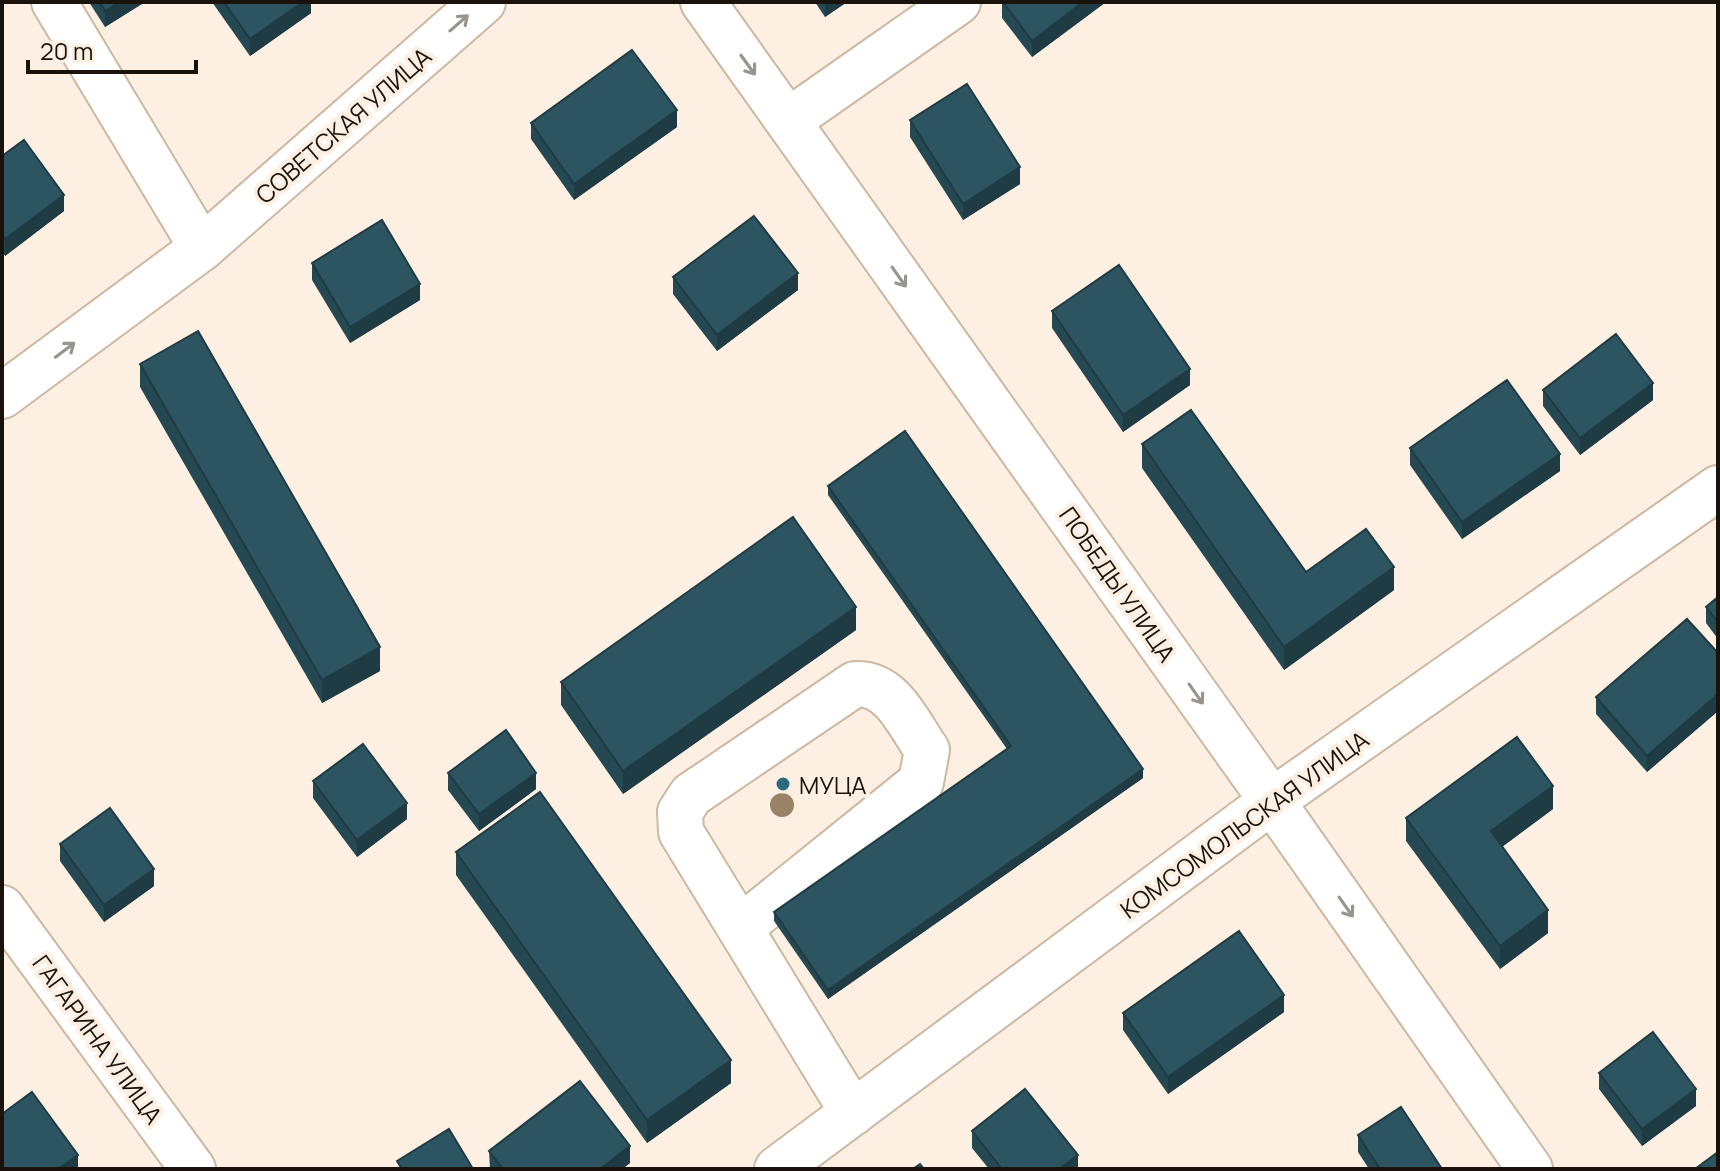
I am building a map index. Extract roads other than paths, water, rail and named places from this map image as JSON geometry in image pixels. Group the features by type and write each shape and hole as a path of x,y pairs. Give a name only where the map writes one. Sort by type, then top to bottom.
{"main road":[{"path":"54,2 202,248"},
{"name":"СОВЕТСКАЯ УЛИЦА","path":"2,396 202,248 483,2"},
{"name":"ПОБЕДЫ УЛИЦА","path":"703,2 1530,1169"},
{"path":"788,121 958,2"},
{"name":"КОМСОМОЛЬСКАЯ УЛИЦА","path":"777,1169 1272,801 1718,488"},
{"path":"740,928 921,782 927,750 888,693 869,683 855,684 691,795 680,812 681,832 853,1113"},
{"name":"ГАГАРИНА УЛИЦА","path":"2,908 193,1169"}],"place":[{"name":"МУЦА","path":"783,784"}]}
